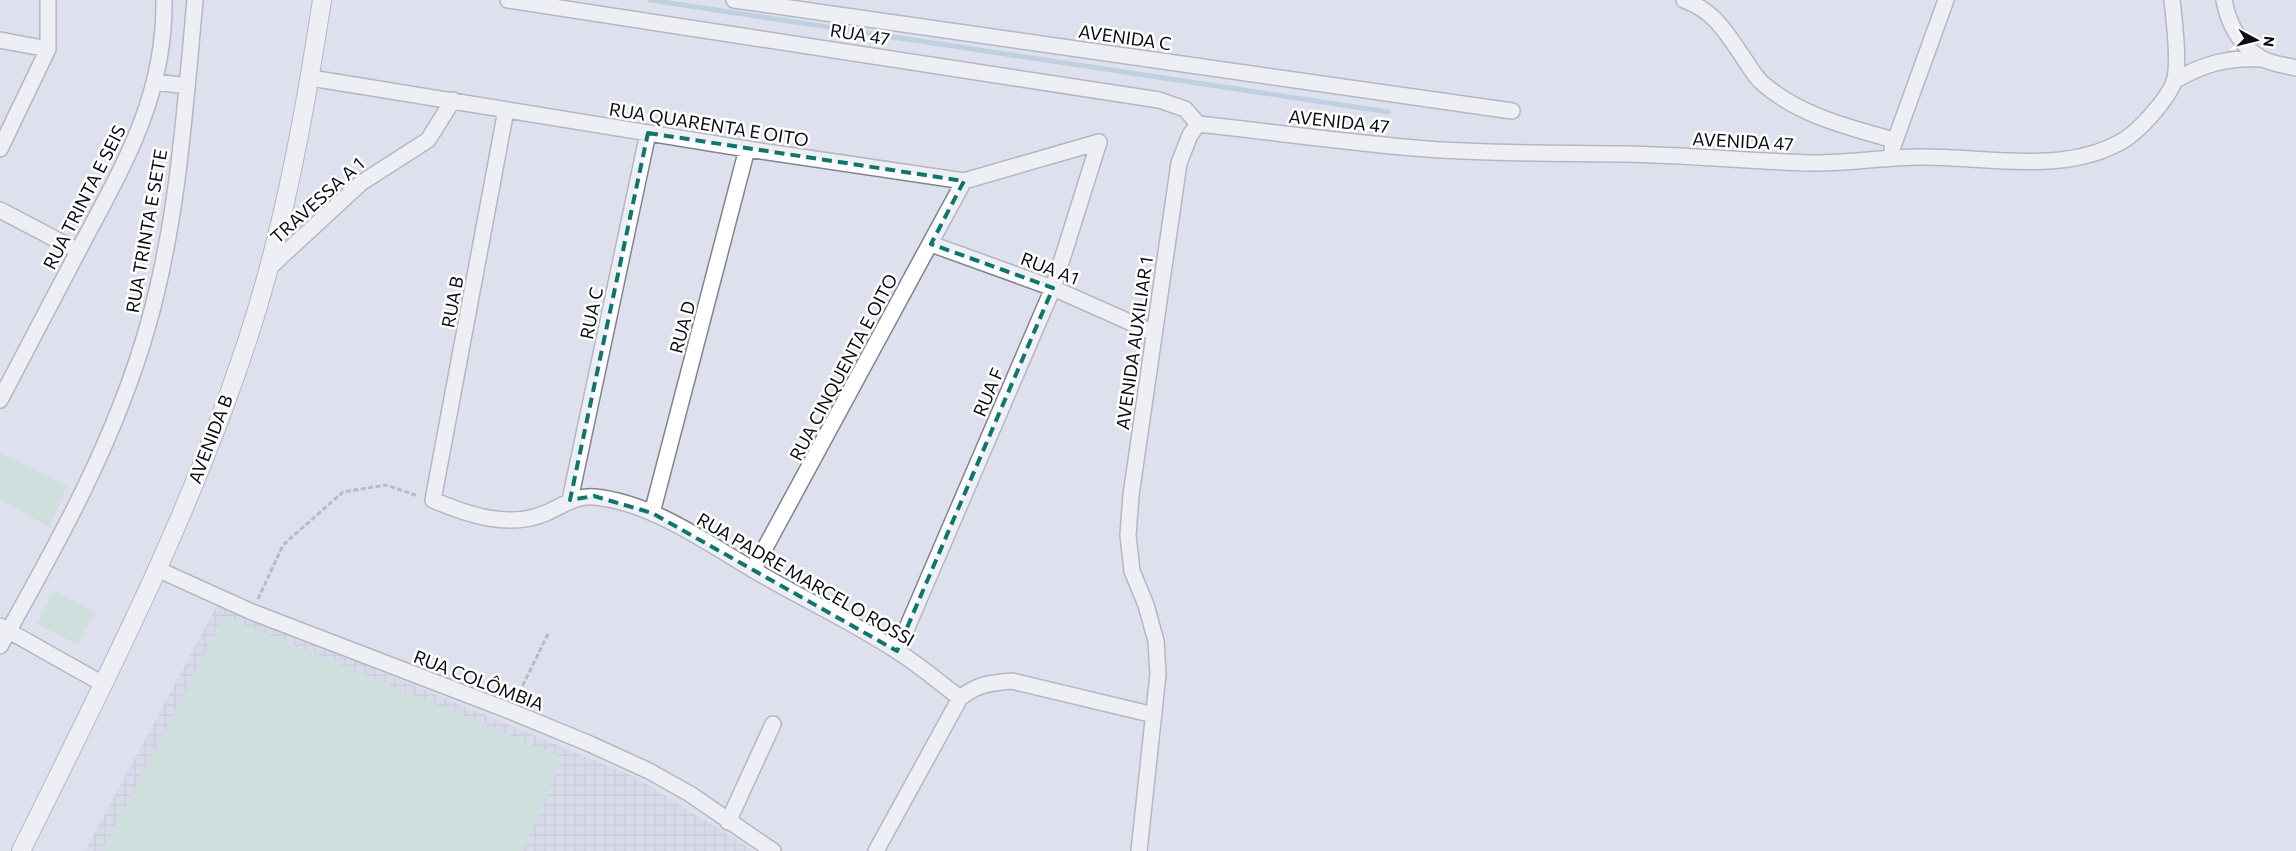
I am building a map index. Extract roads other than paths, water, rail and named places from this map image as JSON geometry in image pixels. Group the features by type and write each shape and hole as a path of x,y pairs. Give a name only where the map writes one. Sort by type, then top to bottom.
{"street":[{"path":"0,149 48,49 48,0"},
{"name":"RUA TRINTA E SEIS","path":"0,400 142,125 156,82 164,22 164,0"},
{"name":"RUA TRINTA E SETE","path":"0,646 4,628 68,522 99,457 122,403 148,325 165,252 187,86 195,0"},
{"name":"AVENIDA B","path":"21,851 157,569 223,406 250,330 269,268 284,209 310,78 322,0"},
{"name":"RUA 47","path":"508,0 1159,100 1185,109 1198,124"},
{"name":"AVENIDA C","path":"734,0 773,4 1512,112"},
{"path":"1684,0 1701,6 1713,17 1759,80 1776,94 1800,109 1830,122 1894,140"},
{"path":"1890,157 1894,140 1946,0"},
{"path":"2172,0 2176,41 2174,81"},
{"path":"2224,0 2227,15 2235,32 2262,59"},
{"path":"0,40 48,49"},
{"path":"2174,81 2197,68 2218,61 2240,58 2262,59 2296,68"},
{"name":"RUA QUARENTA E OITO","path":"310,78 747,149 964,181 1099,142"},
{"name":"AVENIDA 47","path":"1198,124 1436,149 1670,156 1810,163 1849,163 1890,157 1932,157 2019,162 2060,159 2097,152 2126,139 2151,116 2174,81"},
{"path":"156,82 187,86"},
{"name":"TRAVESSA A 1","path":"269,268 361,183 378,170 413,152 428,140 453,100"},
{"name":"RUA B","path":"433,500 506,110"},
{"name":"AVENIDA AUXILIAR 1","path":"1139,851 1158,674 1156,641 1146,605 1132,571 1128,535 1131,495 1179,163 1190,135 1198,124"},
{"name":"RUA C","path":"570,500 648,133"},
{"name":"RUA F","path":"897,651 1053,288 1099,142"},
{"name":"RUA D","path":"652,513 747,149"},
{"name":"RUA CINQUENTA E OITO","path":"753,570 964,181"},
{"path":"0,210 78,251"},
{"name":"RUA A1","path":"930,244 1053,288 1154,333"},
{"name":"RUA PADRE MARCELO ROSSI","path":"433,500 466,514 519,520 545,513 570,500 594,496 618,501 652,513 709,543 897,651 960,698"},
{"name":"RUA COLÔMBIA","path":"157,569 252,612 510,711 649,771 690,794 728,822 773,851"},
{"path":"4,628 103,684"},
{"path":"876,851 960,698 974,687 993,682 1012,681 1154,715"},
{"path":"728,822 773,724"}],"waterway":[{"path":"650,0 1388,112"}]}
